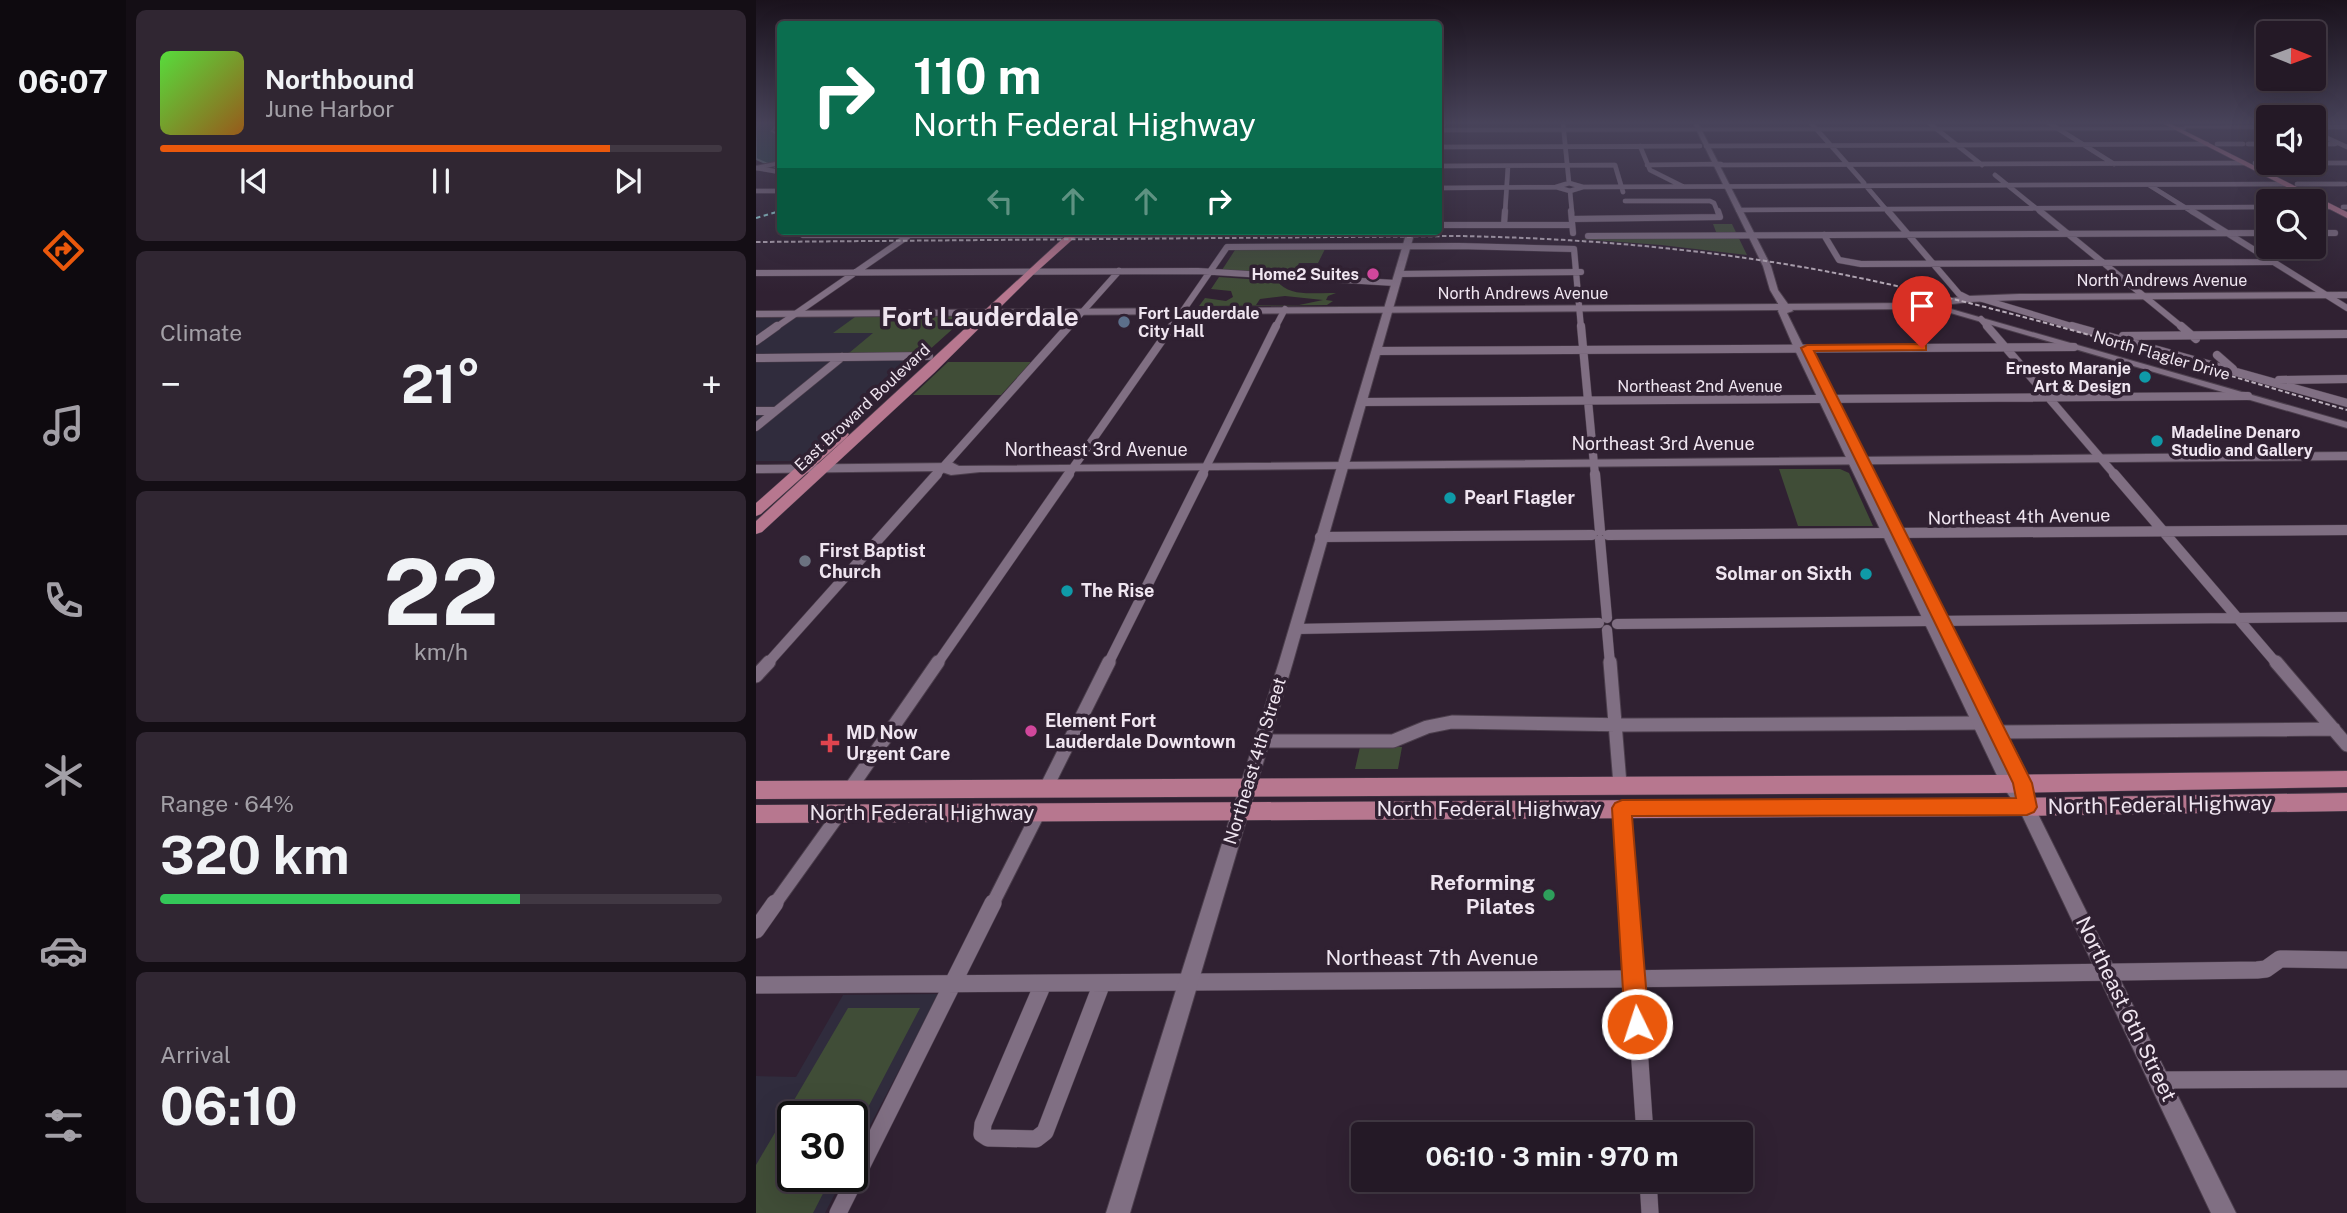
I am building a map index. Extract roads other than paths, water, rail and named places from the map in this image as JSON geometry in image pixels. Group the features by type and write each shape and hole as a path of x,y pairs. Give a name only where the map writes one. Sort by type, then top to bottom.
{"main road":[{"path":"2277,180 2330,207 2346,210"},
{"path":"2288,180 2346,210"},
{"name":"East Broward Boulevard","path":"756,529 1024,272 1067,235"},
{"name":"North Andrews Avenue","path":"756,314 1936,306 2000,298 2347,295"},
{"name":"East Broward Boulevard","path":"756,511 802,469 930,363"},
{"name":"Northeast 3rd Avenue","path":"756,469 943,468 951,471 980,468 1344,464 2345,457"},
{"name":"North Federal Highway","path":"756,790 2016,784 2347,779"},
{"path":"1586,809 1607,798 1620,784"},
{"path":"1622,808 1637,795 1661,784"},
{"path":"986,813 1023,800 1046,788"},
{"name":"North Federal Highway","path":"756,814 2027,807 2347,802"}],"street":[{"path":"1504,225 1507,180"},
{"path":"1620,180 1629,219"},
{"path":"1671,180 1682,186"},
{"path":"1721,180 1747,235"},
{"path":"1860,180 1959,295 2347,403"},
{"path":"2001,180 2194,337"},
{"path":"1556,187 1569,183 1583,187 2286,184"},
{"path":"2297,184 2345,184"},
{"path":"2149,185 2347,308"},
{"path":"1724,186 1738,210 1747,235"},
{"path":"1442,189 1556,187 1570,191 1583,187"},
{"path":"756,191 777,191"},
{"path":"1570,191 1573,233"},
{"path":"1442,225 1716,218 1720,215 1714,202 1710,201 1625,201"},
{"path":"1738,210 2256,207"},
{"path":"1588,236 2256,233"},
{"path":"2326,233 2335,233"},
{"path":"803,235 962,235"},
{"name":"Northeast 4th Street","path":"1118,1213 1296,629 1320,537 1363,402 1410,235"},
{"name":"Northeast 6th Street","path":"1747,235 1758,266 1767,274 1784,307 1782,311 1803,348 1937,621 1997,732 2016,784"},
{"path":"1824,235 1839,260 1846,263 2272,262"},
{"path":"756,341 908,236"},
{"path":"850,789 1227,247 1574,249 1579,272 1620,784"},
{"path":"756,273 1119,271 1397,278 1579,272"},
{"path":"756,676 1119,271"},
{"path":"2000,298 2031,314"},
{"name":"North Flagler Drive","path":"1936,306 2347,425"},
{"path":"1046,788 1285,309"},
{"path":"1981,319 2347,745"},
{"path":"2109,336 2347,334"},
{"path":"1376,351 2074,347"},
{"path":"2217,355 2237,372"},
{"path":"756,358 842,357 930,363"},
{"path":"756,427 842,357"},
{"path":"2273,382 2347,379"},
{"name":"Northeast 2nd Avenue","path":"1363,402 2248,396"},
{"path":"756,411 775,411"},
{"name":"Northeast 4th Avenue","path":"1320,537 2347,530"},
{"path":"1296,629 2347,617"},
{"name":"Northeast 6th Street","path":"1937,621 1981,723 2016,784 2224,1213"},
{"path":"1262,741 1393,741 1427,727 1452,722 1981,723"},
{"path":"1997,732 2333,729"},
{"path":"1622,808 1644,1122"},
{"path":"838,1213 1039,812"},
{"path":"756,930 840,813"},
{"name":"Northeast 7th Avenue","path":"756,985 1634,979 2257,970 2266,969 2280,959 2347,960"},
{"path":"1043,984 983,1124 982,1134 988,1138 1036,1139 1045,1132 1102,983"},
{"path":"2161,1080 2347,1079"},
{"path":"1649,1192 1650,1213"}],"railway":[{"path":"756,242 1456,236 1551,239 1694,251 1835,273 1964,302 2347,410"}],"place":[{"name":"Home2 Suites","path":"1373,274"},
{"name":"Fort Lauderdale City Hall","path":"1124,322"},
{"name":"Ernesto Maranje Art & Design","path":"2145,377"},
{"name":"Madeline Denaro Studio and Gallery","path":"2157,441"},
{"name":"Pearl Flagler","path":"1450,498"},
{"name":"First Baptist Church","path":"805,561"},
{"name":"Solmar on Sixth","path":"1866,574"},
{"name":"The Rise","path":"1067,591"},
{"name":"Element Fort Lauderdale Downtown","path":"1031,731"},
{"name":"MD Now Urgent Care","path":"830,743"},
{"name":"Reforming Pilates","path":"1549,895"}],"district":[{"name":"Fort Lauderdale","path":"980,317"}]}
